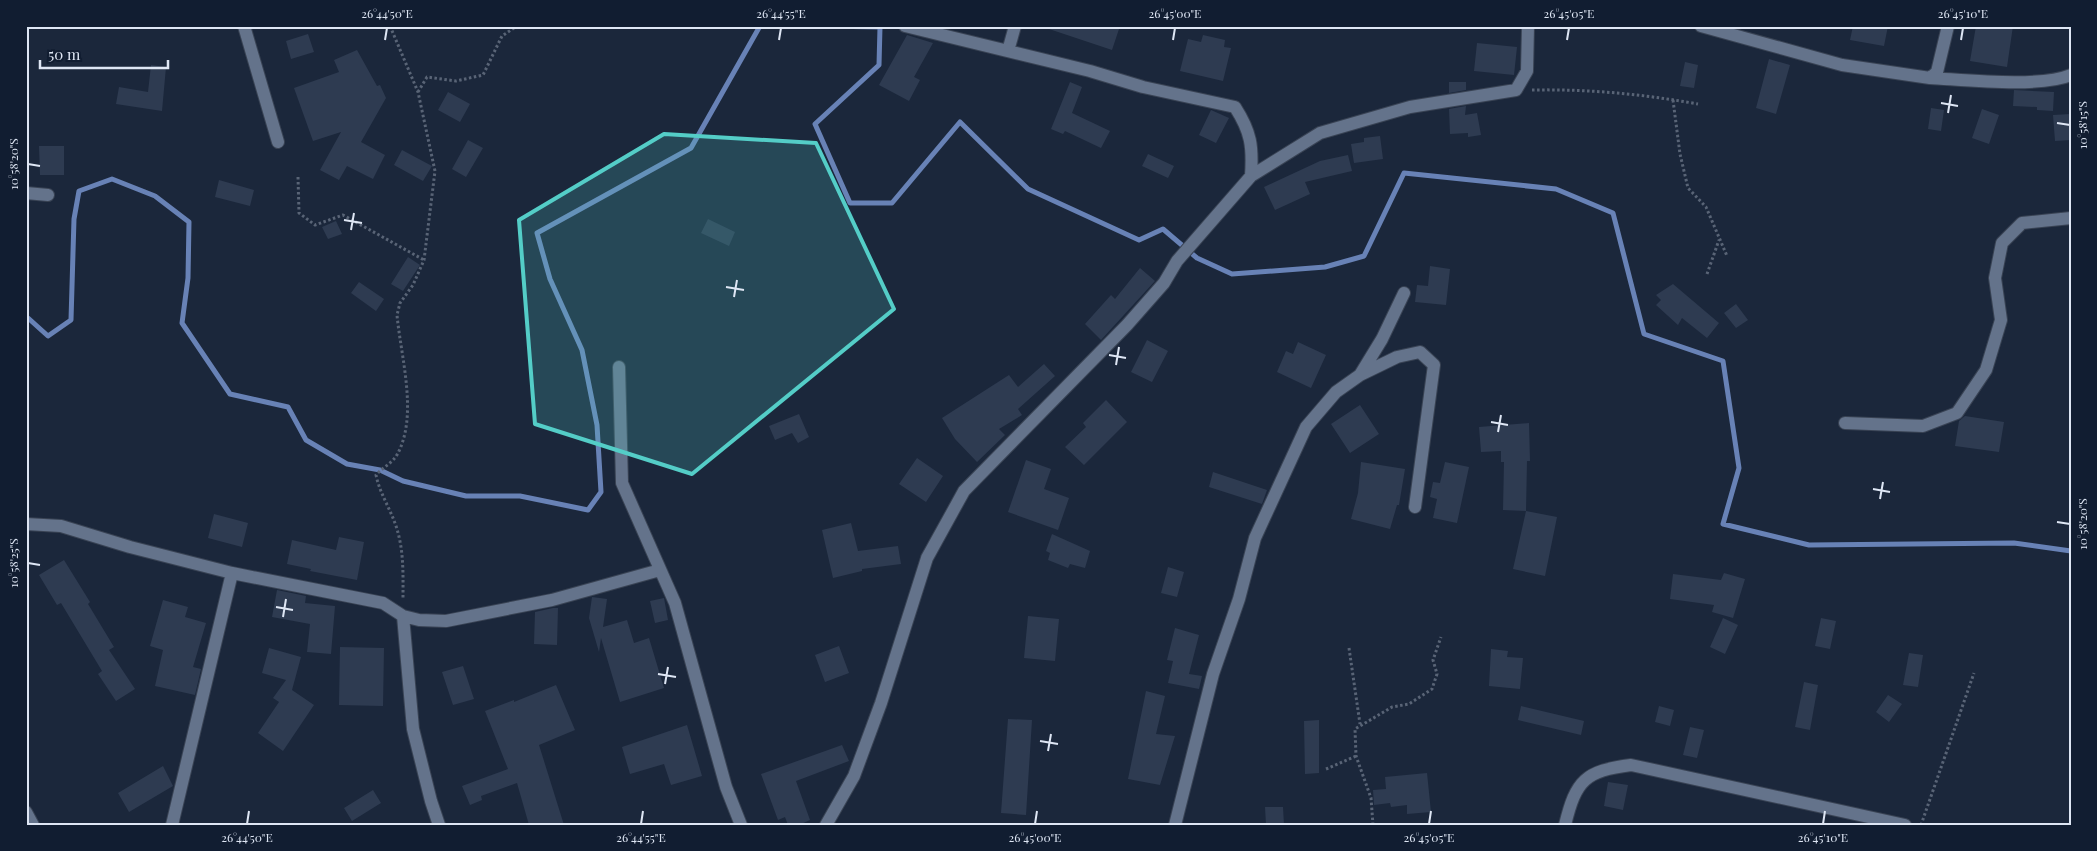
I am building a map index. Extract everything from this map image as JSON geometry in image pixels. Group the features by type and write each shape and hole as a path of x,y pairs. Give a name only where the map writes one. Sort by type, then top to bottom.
{"street":[{"path":"244,26 278,142"},
{"path":"905,26 1090,71 1143,87 1235,107 1246,124 1253,148 1250,176"},
{"path":"1008,51 1015,26"},
{"path":"826,825 854,776 861,758 881,703 927,558 964,491 1127,326 1164,283 1177,261 1250,176 1320,133 1410,107 1516,90 1527,70 1528,26"},
{"path":"1701,26 1842,65 1930,78 2013,82 2062,78 2071,75"},
{"path":"1930,78 1937,72 1948,26"},
{"path":"26,193 48,195"},
{"path":"1845,423 1922,426 1957,413 1986,370 2001,320 1995,278 2002,243 2022,223 2071,218"},
{"path":"1360,375 1404,293"},
{"path":"1175,825 1213,674 1239,598 1255,538 1306,427 1336,392 1360,375 1397,357 1420,352 1434,365 1415,507"},
{"path":"619,367 622,483 675,603 726,787 741,825"},
{"path":"26,524 61,526 130,547 232,573 384,603 403,616 419,620 446,621 552,600 660,570"},
{"path":"172,825 232,573"},
{"path":"403,616 413,729 431,802 439,825"},
{"path":"1565,825 1574,792 1582,782 1607,768 1632,765 1905,825"},
{"path":"26,812 33,825"}],"path":[{"path":"390,26 418,92 435,171 424,260 412,285 400,303 397,315 408,390 408,424 397,455 376,475 379,487 396,525 403,553 403,616"},
{"path":"418,92 427,77 456,81 483,75 502,36 517,26"},
{"path":"1516,90 1581,89 1641,94 1698,104"},
{"path":"1673,100 1680,154 1688,188 1706,207 1727,256"},
{"path":"298,177 299,213 315,225 343,215 424,260"},
{"path":"1707,274 1719,239"},
{"path":"1373,825 1371,798 1356,756 1353,737 1355,729 1360,724 1392,707 1409,704 1432,690 1437,674 1433,660 1441,637"},
{"path":"1349,648 1360,724"},
{"path":"1922,825 1974,673"},
{"path":"1326,770 1356,756"}],"highlighted area":[{"path":"664,134 816,143 894,309 692,474 535,424 519,220"}],"building":[{"path":"1049,26 1120,26 1112,50 1049,29"},
{"path":"1853,26 1888,26 1884,46 1850,40"},
{"path":"1976,26 2013,26 2007,67 1970,61"},
{"path":"308,34 314,52 291,59 286,41"},
{"path":"907,35 933,43 914,77 920,80 909,101 879,85"},
{"path":"1203,35 1225,40 1224,47 1231,48 1223,81 1180,71 1188,39 1201,42"},
{"path":"1477,43 1517,47 1514,75 1474,71"},
{"path":"357,50 377,86 380,85 386,98 361,142 385,155 373,179 347,166 339,180 320,170 341,132 313,141 294,88 339,72 334,60"},
{"path":"1769,59 1790,65 1776,114 1756,108"},
{"path":"1685,62 1698,65 1694,88 1680,86"},
{"path":"151,65 166,67 162,111 116,104 119,87 148,92"},
{"path":"1070,82 1082,87 1072,113 1110,131 1101,148 1065,131 1063,134 1051,129"},
{"path":"1449,82 1466,82 1466,90 1449,93"},
{"path":"2014,90 2054,92 2053,111 2037,110 2037,107 2013,106"},
{"path":"448,92 470,104 460,122 438,110"},
{"path":"1466,106 1465,115 1477,113 1481,135 1468,137 1468,133 1450,134 1449,109"},
{"path":"1931,108 1944,110 1941,131 1928,129"},
{"path":"1982,109 1999,115 1989,144 1972,138"},
{"path":"1211,110 1229,118 1216,143 1199,135"},
{"path":"2071,114 2071,140 2055,141 2053,115"},
{"path":"1380,136 1383,159 1354,163 1351,144 1364,142 1364,138"},
{"path":"468,140 483,148 466,177 452,169"},
{"path":"39,146 64,146 64,175 40,175"},
{"path":"402,150 432,166 423,181 394,165"},
{"path":"1148,154 1174,166 1168,178 1142,166"},
{"path":"1348,155 1352,171 1305,182 1310,194 1275,210 1264,187 1320,161"},
{"path":"219,180 254,190 250,206 215,197"},
{"path":"708,219 735,232 729,246 701,233"},
{"path":"336,221 342,234 328,239 322,227"},
{"path":"408,257 420,265 403,291 391,284"},
{"path":"1430,266 1450,269 1446,305 1415,302 1417,285 1428,286"},
{"path":"1140,268 1155,281 1101,340 1085,324 1111,295 1115,299"},
{"path":"359,282 384,299 376,311 351,293"},
{"path":"1673,284 1719,323 1707,338 1682,318 1678,325 1656,305 1661,300 1656,295"},
{"path":"1736,304 1748,320 1736,328 1724,313"},
{"path":"1147,340 1168,351 1152,382 1131,372"},
{"path":"1298,342 1326,355 1311,388 1277,372 1286,351 1293,354"},
{"path":"1044,364 1055,376 1018,409 1022,415 999,429 1005,435 977,462 955,439 942,418 1009,375 1018,387"},
{"path":"1106,400 1127,422 1084,465 1065,447 1086,427 1083,423"},
{"path":"1360,405 1379,434 1350,453 1331,424"},
{"path":"799,414 809,437 798,443 792,433 775,440 769,426"},
{"path":"1965,416 2004,422 1999,452 1955,446 1959,421"},
{"path":"1529,423 1530,461 1527,461 1526,511 1503,510 1504,462 1501,462 1501,451 1481,452 1479,427"},
{"path":"917,458 943,476 926,502 899,484"},
{"path":"1026,460 1051,469 1044,489 1069,498 1058,530 1008,512"},
{"path":"1361,462 1405,469 1399,505 1397,505 1390,529 1351,519 1358,493"},
{"path":"1445,462 1469,467 1457,523 1433,518 1437,499 1430,497 1433,482 1440,483"},
{"path":"1213,472 1267,490 1262,504 1209,487"},
{"path":"1526,511 1557,517 1545,576 1513,569"},
{"path":"214,514 248,523 242,547 208,538"},
{"path":"851,523 858,551 898,546 901,564 862,569 862,571 833,578 822,530"},
{"path":"1052,534 1090,551 1085,568 1070,564 1068,568 1048,560 1050,553 1046,551"},
{"path":"339,537 364,542 357,580 310,571 311,569 287,564 292,540 336,550"},
{"path":"64,560 90,602 88,604 114,647 109,650 135,689 116,701 98,674 102,671 61,603 57,605 39,575"},
{"path":"1168,567 1184,572 1177,597 1161,593"},
{"path":"1724,573 1745,579 1733,618 1712,612 1714,605 1670,599 1673,574 1721,580"},
{"path":"277,590 306,596 305,603 335,606 331,654 307,652 310,624 272,617"},
{"path":"592,597 607,599 603,627 627,620 634,643 649,638 664,688 620,702 601,638 599,652 589,618"},
{"path":"664,598 668,620 655,623 650,601"},
{"path":"163,600 188,607 185,617 206,623 193,667 201,669 195,695 155,686 163,650 150,646"},
{"path":"558,608 557,645 534,644 535,612"},
{"path":"1028,616 1059,619 1055,661 1024,658"},
{"path":"1723,618 1738,625 1725,654 1710,647"},
{"path":"1821,618 1836,621 1830,649 1815,646"},
{"path":"1175,628 1199,635 1189,674 1202,676 1199,689 1168,683 1173,661 1167,660"},
{"path":"839,646 849,673 825,682 815,655"},
{"path":"340,647 384,648 383,706 339,705"},
{"path":"269,648 301,657 292,690 314,705 283,751 258,733 279,702 273,698 286,680 262,673"},
{"path":"1491,649 1508,651 1507,657 1523,658 1520,689 1489,686"},
{"path":"1909,653 1923,655 1918,687 1903,685"},
{"path":"463,666 474,699 453,705 442,672"},
{"path":"1804,682 1818,685 1810,730 1795,727"},
{"path":"556,685 575,730 539,745 564,825 529,825 517,783 481,796 482,800 470,805 462,786 508,769 485,711 514,700 514,702"},
{"path":"1146,691 1165,696 1156,734 1175,736 1160,785 1128,779"},
{"path":"1888,695 1902,704 1889,722 1876,712"},
{"path":"1521,706 1584,721 1581,735 1518,720"},
{"path":"1659,706 1674,710 1670,726 1655,722"},
{"path":"1008,719 1032,720 1026,815 1001,813"},
{"path":"1319,720 1319,773 1305,774 1304,721"},
{"path":"687,725 702,776 671,785 664,764 630,774 622,747"},
{"path":"1690,727 1704,730 1697,758 1683,755"},
{"path":"842,745 849,761 796,781 810,820 799,825 788,825 785,817 778,820 761,774"},
{"path":"163,766 173,786 129,812 118,793"},
{"path":"1427,773 1431,812 1407,814 1407,805 1391,807 1390,803 1374,805 1373,790 1386,789 1385,777"},
{"path":"1608,782 1628,785 1623,810 1604,806"},
{"path":"373,790 381,803 352,821 344,808"},
{"path":"1265,807 1283,807 1284,825 1266,825"}],"waterway":[{"path":"26,319 28,318 48,336 71,320 74,219 79,191 112,179 155,196 189,222 188,278 182,323 230,394 288,407 306,440 347,464 380,470 403,481 466,496 520,496 588,510 601,492 597,425 582,350 550,279 537,233 691,148 760,26"},
{"path":"825,26 880,27 879,65 815,124 850,203 892,203 960,122 1028,189 1139,240 1163,229 1197,258 1232,274 1325,267 1364,256 1404,173 1556,189 1613,213 1644,334 1723,361 1739,468 1723,524 1809,545 2014,543 2071,551"}]}
